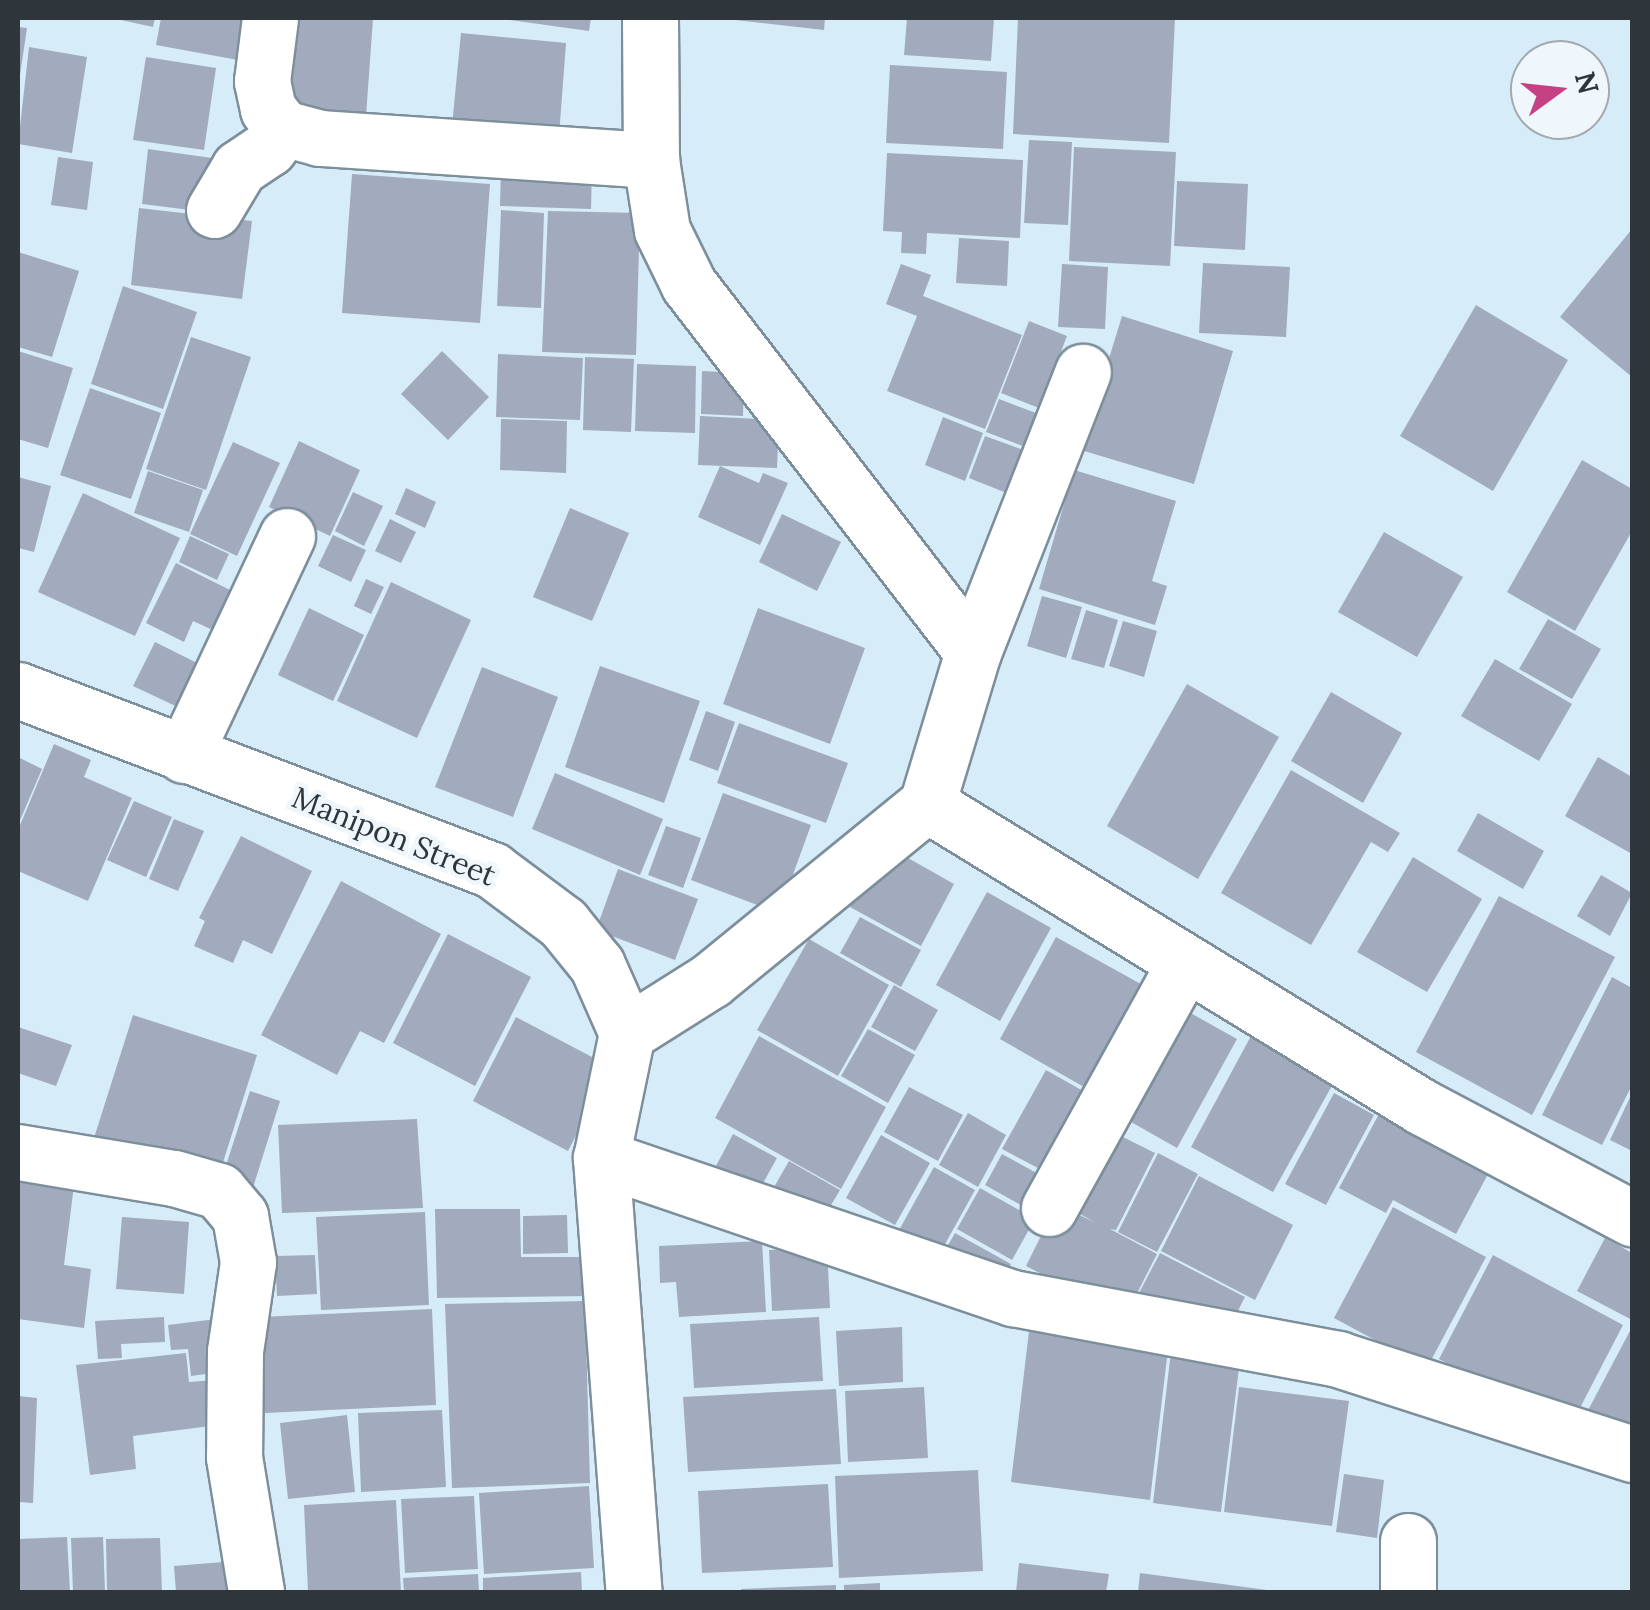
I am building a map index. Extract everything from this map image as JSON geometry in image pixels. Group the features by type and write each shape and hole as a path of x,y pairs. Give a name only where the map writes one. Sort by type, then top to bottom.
{"street":[{"path":"270,18 262,81 268,109 283,128 320,138 651,160"},
{"path":"650,18 651,160 662,230 689,285 973,652"},
{"path":"214,210 239,168 270,148 283,128"},
{"path":"634,1592 601,1158 627,1033 710,980 928,804 973,652 1083,372"},
{"path":"184,755 287,536"},
{"name":"Manipon Street","path":"18,690 492,870 563,923 598,965 627,1033"},
{"path":"928,804 1422,1107 1632,1218"},
{"path":"1049,1208 1184,964"},
{"path":"18,1152 174,1178 219,1191 240,1216 248,1262 235,1351 234,1457 256,1592"},
{"path":"601,1158 1013,1298 1338,1359 1632,1454"}],"building":[{"path":"112,18 155,18 153,27"},
{"path":"161,18 256,18 249,62 156,45"},
{"path":"283,18 373,19 366,116 276,109"},
{"path":"496,18 591,18 589,31"},
{"path":"717,18 825,18 824,30"},
{"path":"907,18 994,18 991,61 904,55"},
{"path":"1018,18 1175,18 1169,143 1013,134"},
{"path":"18,27 27,28 20,75 18,75"},
{"path":"461,33 566,43 559,136 452,126"},
{"path":"29,47 87,57 72,153 18,144"},
{"path":"146,57 216,68 204,150 133,140"},
{"path":"890,65 1007,72 1003,149 886,143"},
{"path":"1029,140 1072,142 1068,225 1024,223"},
{"path":"1074,147 1176,152 1170,266 1069,261"},
{"path":"148,149 212,158 206,212 142,204"},
{"path":"887,153 1023,160 1020,238 927,233 926,254 901,253 902,232 883,231"},
{"path":"58,157 93,162 87,210 51,205"},
{"path":"501,167 592,170 591,209 500,206"},
{"path":"352,174 490,184 480,323 342,313"},
{"path":"1177,181 1248,184 1245,250 1174,246"},
{"path":"139,208 252,221 242,299 131,285"},
{"path":"501,210 544,213 541,308 497,306"},
{"path":"548,211 640,213 636,355 542,352"},
{"path":"1632,229 1632,377 1560,317"},
{"path":"959,238 1009,241 1007,286 956,283"},
{"path":"18,252 79,271 52,357 18,347"},
{"path":"1203,263 1290,267 1286,337 1199,333"},
{"path":"901,264 931,275 923,296 1022,335 985,429 887,391 917,316 886,304"},
{"path":"1062,264 1108,267 1105,329 1058,327"},
{"path":"123,286 197,312 163,409 91,384"},
{"path":"1476,305 1568,360 1493,491 1400,436"},
{"path":"1122,316 1233,351 1194,484 1081,450"},
{"path":"1029,321 1067,336 1039,408 1001,393"},
{"path":"191,337 251,357 206,490 146,469"},
{"path":"18,351 73,368 48,448 18,439"},
{"path":"442,351 489,397 448,440 401,394"},
{"path":"498,354 583,358 580,420 496,417"},
{"path":"585,357 634,359 631,432 583,430"},
{"path":"637,364 696,366 695,433 635,431"},
{"path":"702,371 744,373 743,416 701,414"},
{"path":"90,388 161,413 131,499 60,475"},
{"path":"999,399 1049,418 1036,451 986,432"},
{"path":"700,416 779,420 777,468 698,465"},
{"path":"943,417 983,433 965,481 925,465"},
{"path":"501,419 567,421 566,473 500,470"},
{"path":"985,436 1026,451 1009,494 969,478"},
{"path":"299,441 360,470 330,536 269,507"},
{"path":"233,442 280,463 237,556 190,534"},
{"path":"1582,460 1632,489 1632,531 1575,631 1507,592"},
{"path":"720,466 759,483 763,473 788,483 760,545 698,517"},
{"path":"1074,470 1176,501 1152,581 1167,586 1155,625 1039,589"},
{"path":"148,471 203,490 189,532 134,513"},
{"path":"18,477 51,486 34,552 18,548"},
{"path":"406,488 436,502 425,528 395,514"},
{"path":"353,492 383,506 364,546 335,531"},
{"path":"83,493 180,538 135,636 38,592"},
{"path":"570,508 629,533 592,621 533,597"},
{"path":"782,514 841,542 817,591 759,562"},
{"path":"390,519 416,532 401,563 375,551"},
{"path":"1384,532 1463,577 1417,657 1338,612"},
{"path":"333,535 366,550 351,582 318,566"},
{"path":"190,536 229,554 217,580 179,562"},
{"path":"176,563 234,592 215,631 193,621 184,642 146,623"},
{"path":"366,579 384,587 371,614 354,606"},
{"path":"391,582 471,620 417,738 337,701"},
{"path":"1042,596 1082,607 1066,658 1027,646"},
{"path":"309,608 364,635 333,701 278,675"},
{"path":"758,608 865,648 830,744 723,704"},
{"path":"1086,610 1118,620 1104,668 1071,659"},
{"path":"1548,619 1601,649 1572,699 1519,669"},
{"path":"1123,621 1157,631 1144,677 1109,666"},
{"path":"155,642 205,667 184,710 133,686"},
{"path":"1495,659 1572,704 1539,761 1461,716"},
{"path":"600,666 700,701 664,803 565,767"},
{"path":"482,667 558,697 513,817 435,787"},
{"path":"1187,684 1279,737 1198,879 1107,826"},
{"path":"1331,692 1402,733 1363,803 1291,761"},
{"path":"706,711 735,722 718,771 689,760"},
{"path":"739,723 848,763 826,823 717,783"},
{"path":"54,744 91,760 84,777 132,798 88,901 18,871 18,830"},
{"path":"18,757 42,769 18,825"},
{"path":"1598,757 1632,777 1632,854 1565,816"},
{"path":"1291,770 1400,833 1388,852 1371,842 1311,945 1221,893"},
{"path":"555,773 663,819 640,875 532,829"},
{"path":"723,793 811,825 779,913 691,880"},
{"path":"134,801 172,817 146,877 107,860"},
{"path":"1478,813 1544,851 1523,889 1457,851"},
{"path":"174,819 204,831 178,891 149,879"},
{"path":"666,826 701,838 683,888 648,875"},
{"path":"241,836 312,871 272,954 243,940 233,963 194,946 205,921 199,918"},
{"path":"885,845 954,884 921,946 850,907"},
{"path":"1413,857 1482,899 1427,992 1357,952"},
{"path":"618,869 698,899 675,960 596,930"},
{"path":"1601,875 1632,893 1610,936 1577,916"},
{"path":"341,881 441,934 384,1043 360,1031 337,1075 261,1035"},
{"path":"987,892 1051,928 1000,1021 936,985"},
{"path":"1499,896 1615,957 1532,1115 1416,1052"},
{"path":"860,917 921,950 901,987 840,953"},
{"path":"448,934 531,977 475,1086 393,1043"},
{"path":"1056,937 1148,988 1091,1091 1000,1039"},
{"path":"809,939 889,985 838,1076 757,1030"},
{"path":"1612,977 1632,988 1632,1085 1602,1145 1542,1115"},
{"path":"894,985 938,1010 915,1051 871,1027"},
{"path":"1178,1006 1237,1039 1177,1148 1117,1114"},
{"path":"133,1015 257,1055 218,1178 94,1138"},
{"path":"516,1017 611,1067 568,1151 473,1101"},
{"path":"18,1027 72,1045 56,1086 18,1073"},
{"path":"868,1029 915,1055 888,1103 841,1076"},
{"path":"759,1036 886,1107 841,1189 715,1118"},
{"path":"1251,1036 1334,1082 1273,1192 1191,1147"},
{"path":"1046,1070 1099,1100 1057,1178 1002,1149"},
{"path":"909,1087 963,1115 938,1161 884,1132"},
{"path":"250,1091 280,1101 252,1191 221,1181"},
{"path":"1334,1093 1374,1115 1326,1205 1285,1184"},
{"path":"1632,1093 1632,1151 1610,1140"},
{"path":"1386,1101 1496,1159 1456,1234 1393,1200 1386,1213 1339,1188"},
{"path":"968,1113 1006,1135 978,1187 939,1165"},
{"path":"417,1119 423,1208 282,1213 278,1125"},
{"path":"1099,1125 1155,1153 1116,1230 1110,1229 1157,1254 1125,1317 1026,1266 1057,1204 1096,1223 1059,1202"},
{"path":"733,1134 777,1158 751,1205 708,1181"},
{"path":"881,1135 930,1163 895,1225 846,1198"},
{"path":"1158,1153 1198,1174 1157,1252 1118,1232"},
{"path":"1002,1154 1055,1183 1037,1214 985,1185"},
{"path":"789,1161 840,1190 821,1222 770,1194"},
{"path":"934,1167 975,1190 934,1264 893,1241"},
{"path":"1199,1176 1293,1225 1255,1300 1161,1251"},
{"path":"20,1179 74,1185 64,1265 91,1269 84,1328 18,1319"},
{"path":"980,1188 1035,1219 1012,1260 957,1229"},
{"path":"1393,1207 1486,1257 1427,1368 1334,1318"},
{"path":"435,1209 520,1209 521,1257 591,1257 591,1296 437,1298"},
{"path":"425,1212 429,1305 321,1310 316,1217"},
{"path":"567,1215 568,1253 523,1254 523,1216"},
{"path":"122,1217 189,1222 184,1294 116,1289"},
{"path":"955,1233 1011,1264 996,1290 940,1259"},
{"path":"1605,1238 1632,1253 1632,1320 1577,1291"},
{"path":"762,1241 766,1312 679,1317 676,1282 660,1283 659,1246"},
{"path":"827,1247 830,1308 772,1311 769,1250"},
{"path":"1160,1253 1245,1297 1224,1338 1139,1293"},
{"path":"315,1255 317,1294 277,1296 275,1256"},
{"path":"1493,1255 1623,1325 1569,1429 1439,1359"},
{"path":"585,1301 590,1483 452,1488 445,1304"},
{"path":"432,1309 436,1405 265,1413 260,1317"},
{"path":"164,1317 165,1342 121,1344 122,1358 98,1359 95,1321"},
{"path":"819,1317 823,1381 694,1388 690,1324"},
{"path":"216,1319 221,1372 191,1376 188,1349 171,1350 168,1325"},
{"path":"1030,1323 1169,1341 1150,1500 1011,1482"},
{"path":"902,1327 903,1382 839,1386 836,1331"},
{"path":"1632,1327 1632,1441 1585,1416"},
{"path":"1172,1343 1241,1352 1221,1512 1153,1503"},
{"path":"186,1353 189,1382 214,1380 218,1425 133,1436 136,1469 90,1475 76,1365"},
{"path":"924,1387 928,1458 848,1462 845,1391"},
{"path":"1239,1387 1349,1401 1332,1526 1224,1512"},
{"path":"836,1389 841,1464 688,1472 683,1397"},
{"path":"18,1396 37,1398 33,1503 18,1502"},
{"path":"442,1410 446,1487 361,1492 358,1413"},
{"path":"347,1415 355,1492 288,1499 280,1423"},
{"path":"978,1470 983,1571 839,1578 835,1476"},
{"path":"1344,1474 1384,1480 1377,1538 1336,1532"},
{"path":"828,1484 833,1567 702,1573 698,1491"},
{"path":"589,1486 594,1568 484,1574 479,1493"},
{"path":"474,1496 478,1569 405,1573 401,1499"},
{"path":"396,1500 401,1592 308,1592 304,1505"},
{"path":"67,1537 70,1592 18,1592 18,1539"},
{"path":"103,1537 105,1592 73,1592 71,1538"},
{"path":"160,1538 162,1592 107,1592 106,1539"},
{"path":"248,1560 251,1592 176,1592 174,1566"},
{"path":"1019,1563 1109,1574 1106,1592 1016,1592"},
{"path":"581,1572 582,1592 483,1592 483,1578"},
{"path":"1140,1573 1267,1590 1267,1592 1138,1592"},
{"path":"478,1574 479,1592 404,1592 403,1578"},
{"path":"880,1583 880,1592 844,1592 844,1585"},
{"path":"836,1585 836,1592 741,1592 741,1589"}]}
